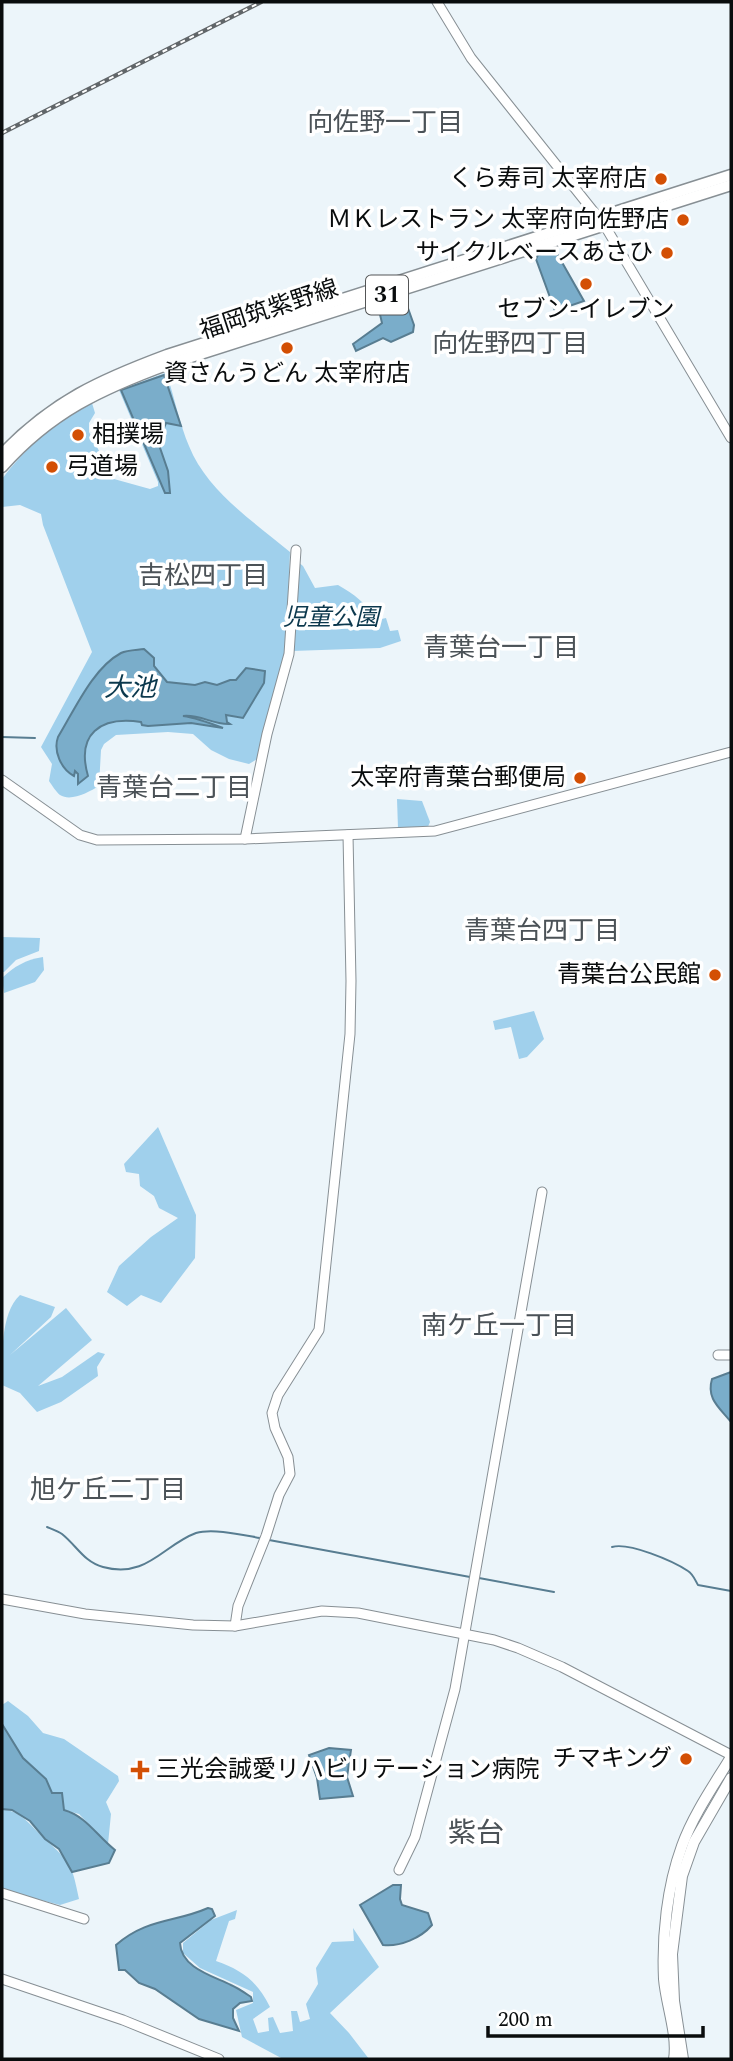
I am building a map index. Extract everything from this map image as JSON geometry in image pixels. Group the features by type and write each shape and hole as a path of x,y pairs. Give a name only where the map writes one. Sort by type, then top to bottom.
{"main road":[{"name":"福岡筑紫野線","path":"2,467 49,423 81,401 113,384 731,175"},
{"name":"福岡筑紫野線","path":"2,453 39,418 71,396 110,376 167,355 601,221 731,185"},
{"path":"674,2059 664,1956 673,1873 682,1844 731,1756"},
{"path":"683,2059 674,2001 672,1954 682,1876 694,1842 731,1778"}],"street":[{"path":"437,2 471,58 601,221 731,438"},
{"path":"245,839 264,744 289,653 296,550"},
{"path":"2,780 80,835 97,840 245,839 435,831 731,752"},
{"path":"235,1626 238,1606 279,1495 290,1474 288,1457 275,1428 272,1413 278,1395 319,1330 322,1309 350,1034 348,835"},
{"path":"399,1870 415,1837 455,1689 542,1192"},
{"path":"718,1354 731,1355"},
{"path":"2,1599 85,1614 193,1625 235,1626 297,1614 342,1611 466,1634 506,1644 540,1657 731,1756"},
{"path":"2,1893 84,1919"},
{"path":"2,1979 122,2020 219,2059"}],"green space":[{"path":"165,373 189,446 207,477 233,505 290,552 286,651 257,759 249,764 229,759 211,750 193,734 168,732 116,735 104,744 101,750 99,786 80,795 64,797 49,781 52,764 41,747 92,652 41,514 20,505 2,507 2,479 42,436 92,403 95,413 89,423 89,432 114,479 150,489 158,486 119,390"},
{"name":"児童公園","path":"297,561 303,566 315,588 338,585 344,588 364,604 377,620 386,618 390,631 398,630 401,641 380,648 292,651"},
{"path":"397,799 422,801 430,822 427,829 398,828"},
{"path":"2,937 40,938 39,951 16,960 2,972"},
{"path":"43,957 44,970 35,982 4,993 2,978 21,964"},
{"path":"534,1011 544,1039 527,1057 519,1059 511,1027 495,1030 493,1021"},
{"path":"158,1127 196,1215 195,1258 161,1303 141,1295 127,1306 107,1292 119,1266 151,1237 178,1218 159,1208 154,1196 140,1186 139,1174 126,1172 124,1164"},
{"path":"20,1295 55,1307 51,1317 10,1355 66,1308 92,1340 38,1386 62,1377 98,1352 105,1354 97,1367 98,1376 61,1402 37,1412 20,1393 2,1385 2,1350 6,1325 13,1303"},
{"path":"8,1701 28,1716 43,1733 64,1739 118,1776 119,1781 106,1802 111,1814 108,1844 79,1814 64,1810 46,1779 23,1758 2,1724 2,1705"},
{"path":"2,1809 22,1817 61,1854 72,1871 79,1899 60,1905 2,1890"},
{"path":"237,1910 235,1919 229,1921 216,1961 234,1968 248,1978 265,1998 270,2007 253,2019 258,2033 269,2031 268,2018 273,2017 280,2033 293,2031 291,2011 297,2011 300,2022 310,2019 306,2004 318,1984 316,1968 332,1942 354,1941 353,1928 379,1967 330,2013 369,2059 283,2059 242,2037 236,2010 253,2003 253,1992 200,1968 183,1953 183,1943 211,1920"}],"water":[{"path":"555,250 584,301 555,311 536,259 538,255"},
{"path":"404,297 414,325 413,332 391,342 383,338 356,351 353,344 382,323 378,306"},
{"path":"164,375 181,426 166,423 158,442 168,471 170,493 165,493 121,390"},
{"name":"大池","path":"144,649 154,658 154,666 167,682 195,685 205,682 217,685 236,680 246,668 265,671 264,683 243,718 226,715 230,724 183,716 223,728 191,723 148,726 142,725 141,722 126,721 103,725 89,739 85,749 88,776 78,784 78,774 75,771 74,776 69,773 59,759 58,737 85,690 102,669 121,653"},
{"path":"731,1372 731,1422 712,1398 711,1386 712,1379"},
{"path":"2,1724 23,1758 46,1779 52,1793 62,1793 64,1810 85,1822 115,1850 109,1863 72,1872 59,1849 45,1839 30,1821 12,1810 2,1809"},
{"path":"329,1748 351,1750 347,1777 353,1796 320,1799 317,1778 309,1755"},
{"path":"393,1885 401,1885 402,1905 428,1913 432,1925 410,1941 383,1945 360,1905"},
{"path":"212,1909 215,1916 180,1943 182,1952 199,1970 251,1997 252,2001 240,2003 233,2009 233,2018 239,2031 199,2019 155,1989 139,1983 125,1970 119,1970 116,1945 127,1936 150,1925"}],"waterway":[{"path":"2,737 35,738"},
{"path":"47,1527 62,1534 96,1565 118,1569 143,1565 196,1533 219,1532 260,1538"},
{"path":"269,1540 470,1577"},
{"path":"612,1547 629,1547 651,1553 688,1571 698,1585 731,1591"},
{"path":"479,1578 554,1592"}],"railway":[{"path":"2,133 261,2"}],"place":[{"name":"くら寿司 太宰府店","path":"661,179"},
{"name":"ＭＫレストラン 太宰府向佐野店","path":"683,220"},
{"name":"サイクルベースあさひ","path":"667,253"},
{"name":"セブン-イレブン","path":"586,284"},
{"name":"資さんうどん 太宰府店","path":"287,348"},
{"name":"相撲場","path":"78,435"},
{"name":"弓道場","path":"52,467"},
{"name":"太宰府青葉台郵便局","path":"580,778"},
{"name":"青葉台公民館","path":"715,975"},
{"name":"チマキング","path":"686,1759"},
{"name":"三光会誠愛リハビリテーション病院","path":"140,1770"}],"district":[{"name":"向佐野一丁目","path":"385,123"},
{"name":"向佐野四丁目","path":"510,344"},
{"name":"吉松四丁目","path":"203,576"},
{"name":"青葉台一丁目","path":"501,648"},
{"name":"青葉台二丁目","path":"174,788"},
{"name":"青葉台四丁目","path":"542,931"},
{"name":"南ケ丘一丁目","path":"499,1326"},
{"name":"旭ケ丘二丁目","path":"108,1490"},
{"name":"紫台","path":"476,1833"}]}
